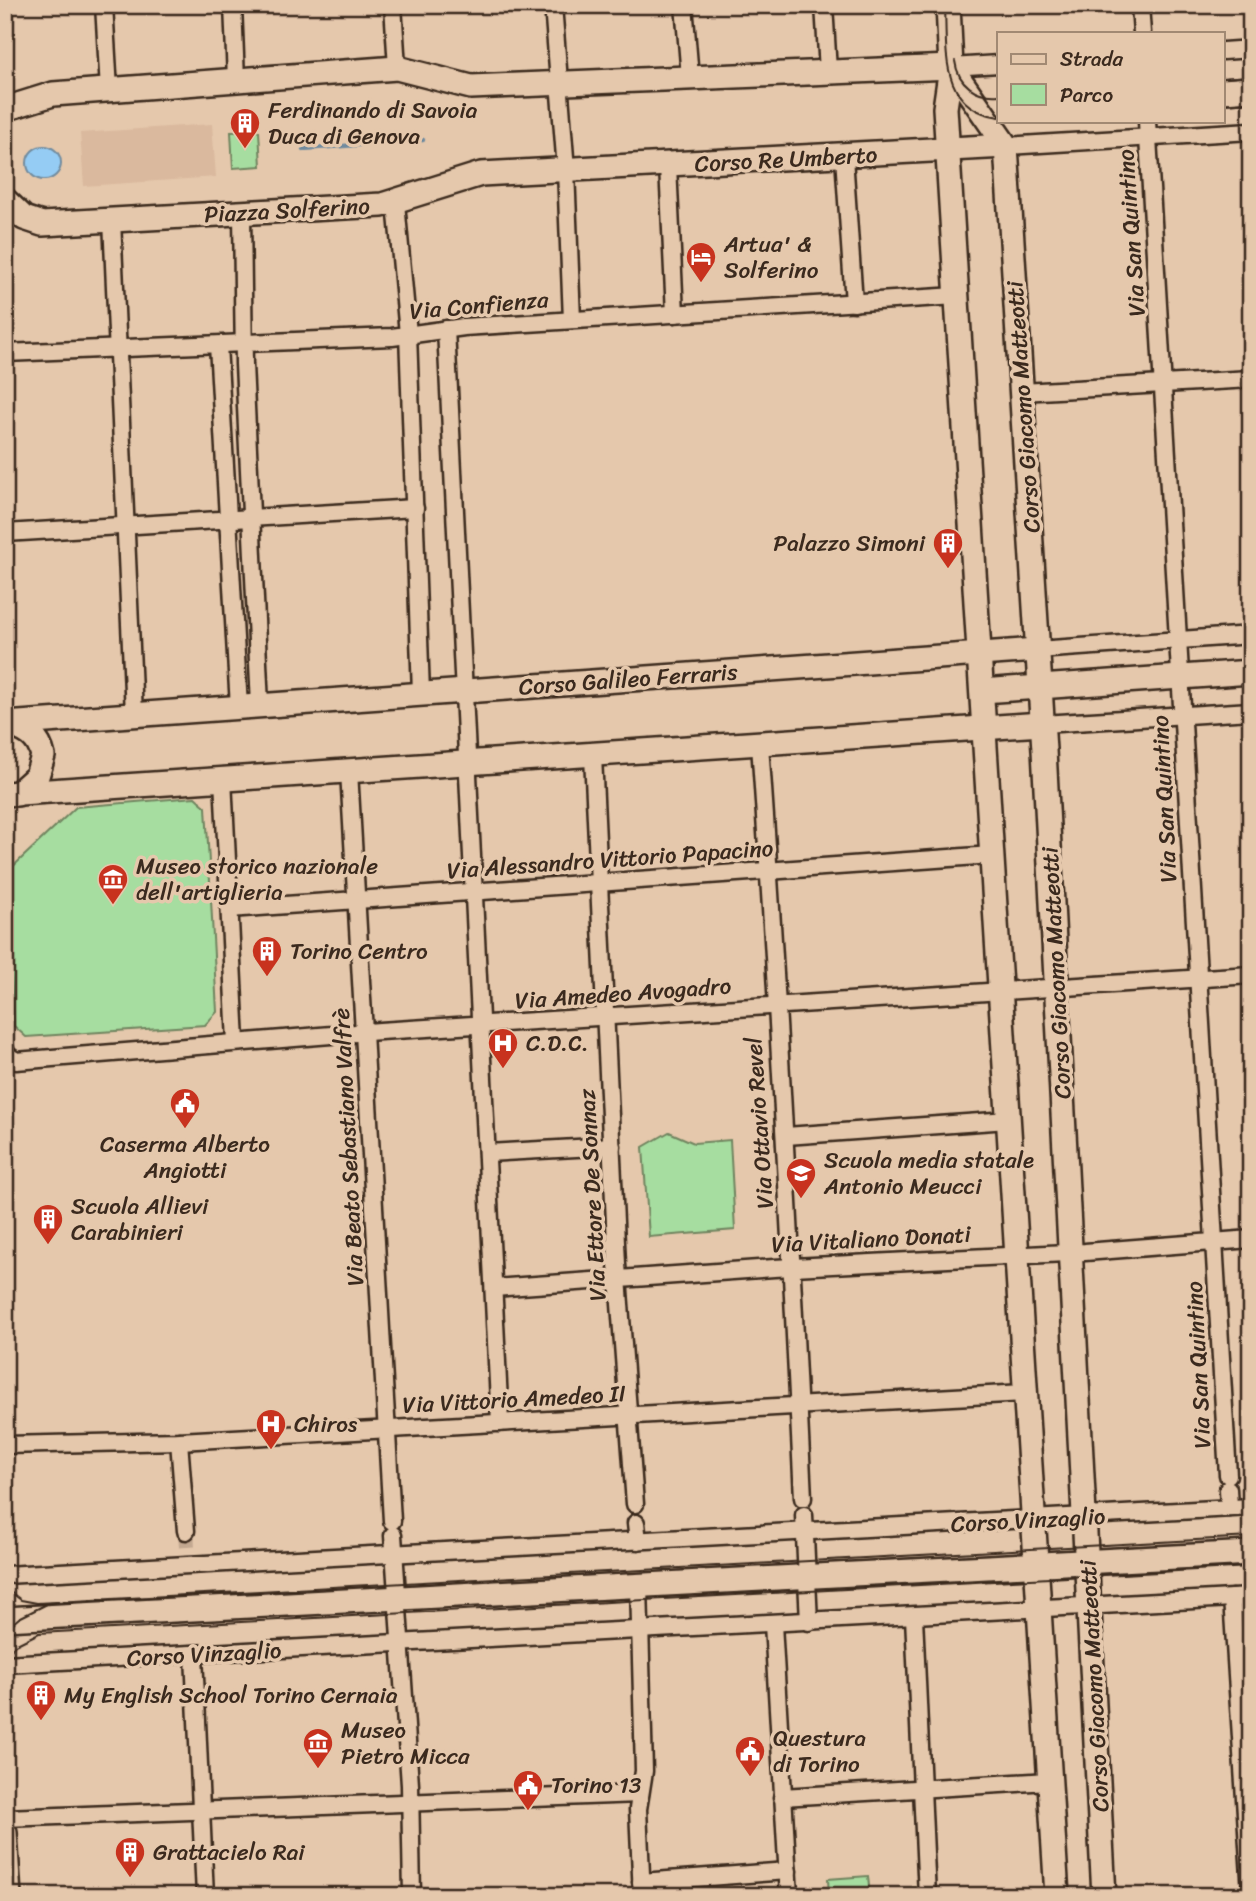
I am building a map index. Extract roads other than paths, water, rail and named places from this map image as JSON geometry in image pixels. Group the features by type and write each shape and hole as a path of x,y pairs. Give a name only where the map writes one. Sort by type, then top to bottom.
{"street":[{"path":"104,5 109,90"},
{"path":"233,5 236,80"},
{"path":"393,5 397,68"},
{"path":"554,5 566,170 572,320"},
{"path":"684,5 690,77"},
{"path":"824,5 828,71"},
{"path":"948,5 951,67 945,108 1057,1896"},
{"path":"1140,5 1142,32"},
{"path":"1224,51 1251,49"},
{"path":"9,109 46,95 397,68 471,87 997,64"},
{"path":"951,67 989,105 1006,146"},
{"path":"1224,91 1251,89"},
{"path":"945,108 989,105"},
{"path":"1006,146 1009,131 1014,122"},
{"name":"Corso Re Umberto","path":"566,170 1006,146 1147,129 1251,131"},
{"name":"Via San Quintino","path":"1147,129 1229,1508"},
{"name":"Corso Giacomo Matteotti","path":"1006,146 1057,987 1104,1896"},
{"path":"844,156 854,303"},
{"path":"668,166 675,314"},
{"name":"Piazza Solferino","path":"7,204 37,223 242,213 396,203 481,174 566,170"},
{"path":"396,203 408,334 421,693"},
{"path":"242,213 251,519 250,706"},
{"path":"112,220 134,714"},
{"name":"Via Confienza","path":"5,353 244,345 572,320 957,296"},
{"path":"446,329 463,691 470,765 500,1423"},
{"path":"218,345 227,520 250,706"},
{"path":"1022,392 1251,379"},
{"path":"5,533 415,509"},
{"name":"Corso Galileo Ferraris","path":"5,724 1251,635"},
{"path":"982,691 1251,672"},
{"path":"11,794 593,757 1251,710"},
{"path":"5,724 20,727 33,736 43,756 37,776 11,794"},
{"name":"Via Ottavio Revel","path":"760,745 775,1005 786,1136 790,1267 803,1498"},
{"name":"Via Ettore De Sonnaz","path":"593,757 618,1279 635,1504"},
{"name":"Via Beato Sebastiano Valfrè","path":"349,771 359,900 393,1554"},
{"path":"223,779 236,1042"},
{"name":"Via Alessandro Vittorio Papacino","path":"230,909 992,855"},
{"name":"Via Amedeo Avogadro","path":"5,1049 6,1054 16,1061 365,1033 1251,975"},
{"path":"786,1136 1008,1121"},
{"path":"488,1153 612,1146"},
{"name":"Via Vitaliano Donati","path":"494,1288 790,1267 1070,1253 1251,1239"},
{"name":"Via Vittorio Amedeo II","path":"5,1445 179,1441 1024,1393"},
{"path":"179,1441 187,1548"},
{"name":"Corso Vinzaglio","path":"5,1575 187,1548 393,1554 1251,1507"},
{"path":"804,1515 809,1622"},
{"path":"636,1523 638,1541"},
{"name":"Corso Vinzaglio","path":"5,1619 1251,1553"},
{"path":"393,1554 402,1644 412,1896"},
{"path":"639,1586 644,1771 638,1809 641,1889 788,1871"},
{"name":"Corso Vinzaglio","path":"5,1664 1251,1597"},
{"path":"1233,1598 1251,1892"},
{"path":"914,1617 927,1896"},
{"path":"773,1624 789,1896"},
{"path":"194,1655 205,1896"},
{"path":"782,1797 1049,1781"},
{"path":"5,1818 640,1794"},
{"path":"5,1833 9,1896"}],"water":[{"path":"44,146 56,151 61,163 56,175 44,180 32,175 27,163 32,151"}],"waterway":[{"path":"303,149 423,140"}],"tunnel":[{"path":"186,1531 187,1548"}],"tram line":[{"path":"945,5 947,59 956,90 966,103 980,112 997,116"},
{"path":"955,61 960,76 970,87 983,94 997,95"},
{"path":"1224,78 1251,76"},
{"path":"1224,104 1251,102"},
{"path":"5,1588 21,1600 37,1603 1251,1537"},
{"path":"5,1658 15,1645 39,1633 1251,1567"},
{"path":"5,1630 19,1618 47,1604"},
{"path":"5,1776 12,1896"}],"place":[{"name":"Ferdinando di Savoia Duca di Genova","path":"245,150"},
{"name":"Artua' & Solferino","path":"701,284"},
{"name":"Palazzo Simoni","path":"948,570"},
{"name":"Museo storico nazionale dell'artiglieria","path":"113,906"},
{"name":"Torino Centro","path":"267,978"},
{"name":"C.D.C.","path":"503,1070"},
{"name":"Caserma Alberto Angiotti","path":"185,1130"},
{"name":"Scuola media statale Antonio Meucci","path":"801,1200"},
{"name":"Scuola Allievi Carabinieri","path":"48,1246"},
{"name":"Chiros","path":"271,1451"},
{"name":"My English School Torino Cernaia","path":"41,1722"},
{"name":"Museo Pietro Micca","path":"318,1770"},
{"name":"Questura di Torino","path":"750,1778"},
{"name":"Torino 13","path":"528,1812"},
{"name":"Grattacielo Rai","path":"130,1879"}]}
